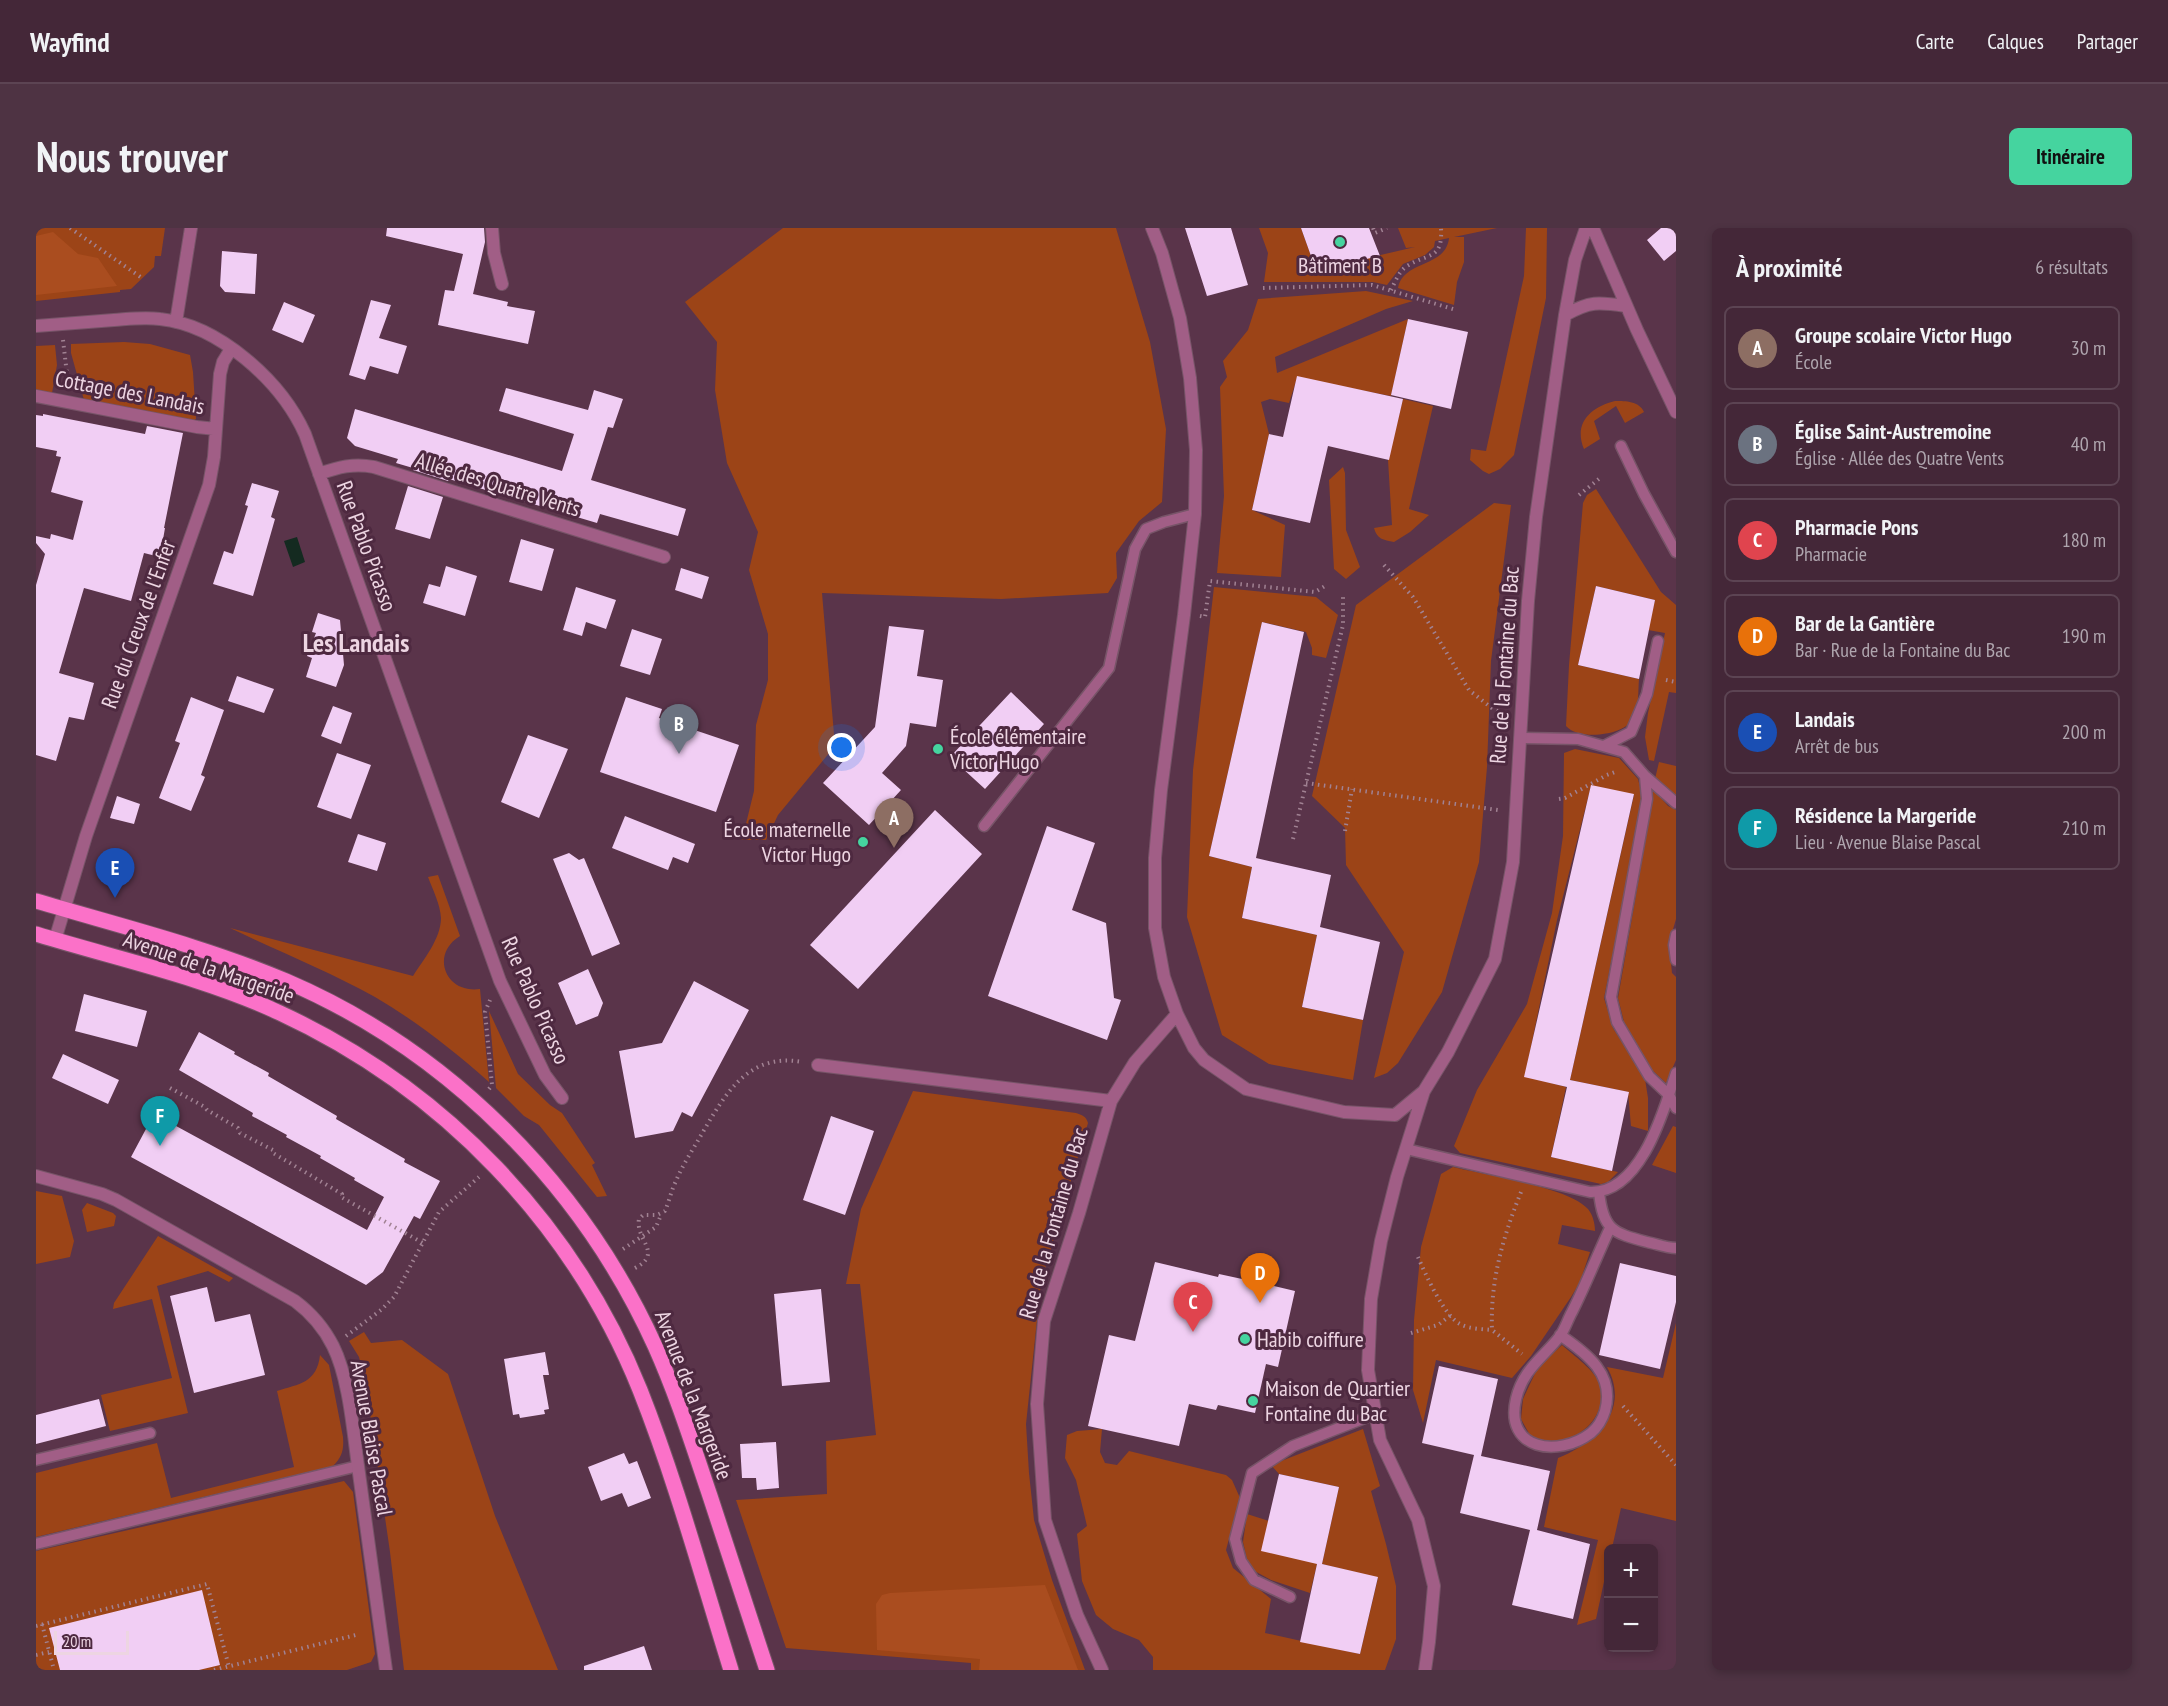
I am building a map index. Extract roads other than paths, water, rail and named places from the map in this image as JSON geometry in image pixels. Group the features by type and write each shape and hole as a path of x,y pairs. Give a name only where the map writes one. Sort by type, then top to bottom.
{"main road":[{"name":"Avenue de la Margeride","path":"36,901 243,964 331,1003 373,1026 423,1060 476,1102 522,1148 554,1184 607,1258 655,1346 674,1391 767,1670"},
{"name":"Avenue de la Margeride","path":"36,934 233,994 278,1012 322,1034 364,1058 435,1109 512,1183 571,1261 620,1345 656,1435 731,1670"}],"street":[{"path":"176,322 191,228"},
{"path":"492,228 494,253 502,285"},
{"name":"Rue de la Fontaine du Bac","path":"1152,228 1162,253 1180,318 1190,378 1196,450 1195,514 1161,790 1155,858 1155,928 1164,977 1177,1014 1194,1048 1204,1060 1246,1089 1344,1112 1395,1115 1424,1091"},
{"name":"Rue de la Fontaine du Bac","path":"1425,1670 1434,1586 1418,1520 1380,1440 1368,1370 1371,1299 1381,1241 1424,1091 1448,1052 1495,959 1513,862 1536,517 1565,315 1575,260 1586,228"},
{"path":"1593,228 1626,306 1676,412"},
{"path":"1565,315 1583,305 1602,303 1626,306"},
{"name":"Rue Pablo Picasso","path":"36,326 148,318 176,322 231,349 263,374 288,402 305,434 506,993 545,1075 562,1098"},
{"name":"Rue du Creux de l'Enfer","path":"55,940 86,836 205,498 212,471 221,367 231,349"},
{"name":"Cottage des Landais","path":"36,396 216,429"},
{"name":"Allée des Quatre Vents","path":"319,474 346,465 374,467 664,557"},
{"name":"Rue de la Fontaine du Bac","path":"1102,1670 1077,1615 1045,1520 1037,1404 1044,1321 1079,1213 1111,1101 1135,1062 1177,1014"},
{"name":"Rue de la Fontaine du Bac","path":"818,1065 1111,1101"},
{"name":"Avenue Blaise Pascal","path":"36,1176 116,1200 296,1301 310,1312 333,1344 338,1356 351,1417 385,1670"}],"lane":[{"path":"1621,446 1676,552"},
{"path":"984,826 1109,668 1135,549 1146,530 1164,522 1195,514"},
{"path":"1604,746 1631,732 1647,694 1658,641"},
{"path":"1520,738 1578,739 1624,752 1645,776 1676,803"},
{"path":"1645,776 1647,799 1611,997 1617,1022 1649,1076 1669,1095 1676,1108"},
{"path":"1676,936 1674,945 1676,960"},
{"path":"1406,1149 1590,1192 1599,1192 1611,1188 1631,1171 1653,1139 1676,1073"},
{"path":"1599,1192 1604,1218 1610,1228 1622,1236 1676,1248"},
{"path":"1560,1335 1594,1363 1607,1384 1608,1394 1604,1416 1598,1428 1574,1443 1550,1448 1526,1441 1519,1432 1515,1418 1515,1401 1520,1383 1533,1363 1560,1335 1610,1228"},
{"path":"1290,1597 1254,1580 1241,1561 1235,1539 1252,1473 1293,1446 1375,1414"},
{"path":"36,1460 150,1433"},
{"path":"36,1544 358,1466"}],"place":[{"name":"Bâtiment B","path":"1340,242"},
{"name":"École élémentaire Victor Hugo","path":"938,749"},
{"name":"Église Saint-Austremoine","path":"679,754"},
{"name":"École maternelle Victor Hugo","path":"863,842"},
{"name":"Groupe scolaire Victor Hugo","path":"894,848"},
{"name":"Landais","path":"115,898"},
{"name":"Résidence la Margeride","path":"160,1146"},
{"name":"Bar de la Gantière","path":"1260,1303"},
{"name":"Pharmacie Pons","path":"1193,1332"},
{"name":"Habib coiffure","path":"1245,1339"},
{"name":"Maison de Quartier Fontaine du Bac","path":"1253,1401"}],"district":[{"name":"Les Landais","path":"356,642"}]}
